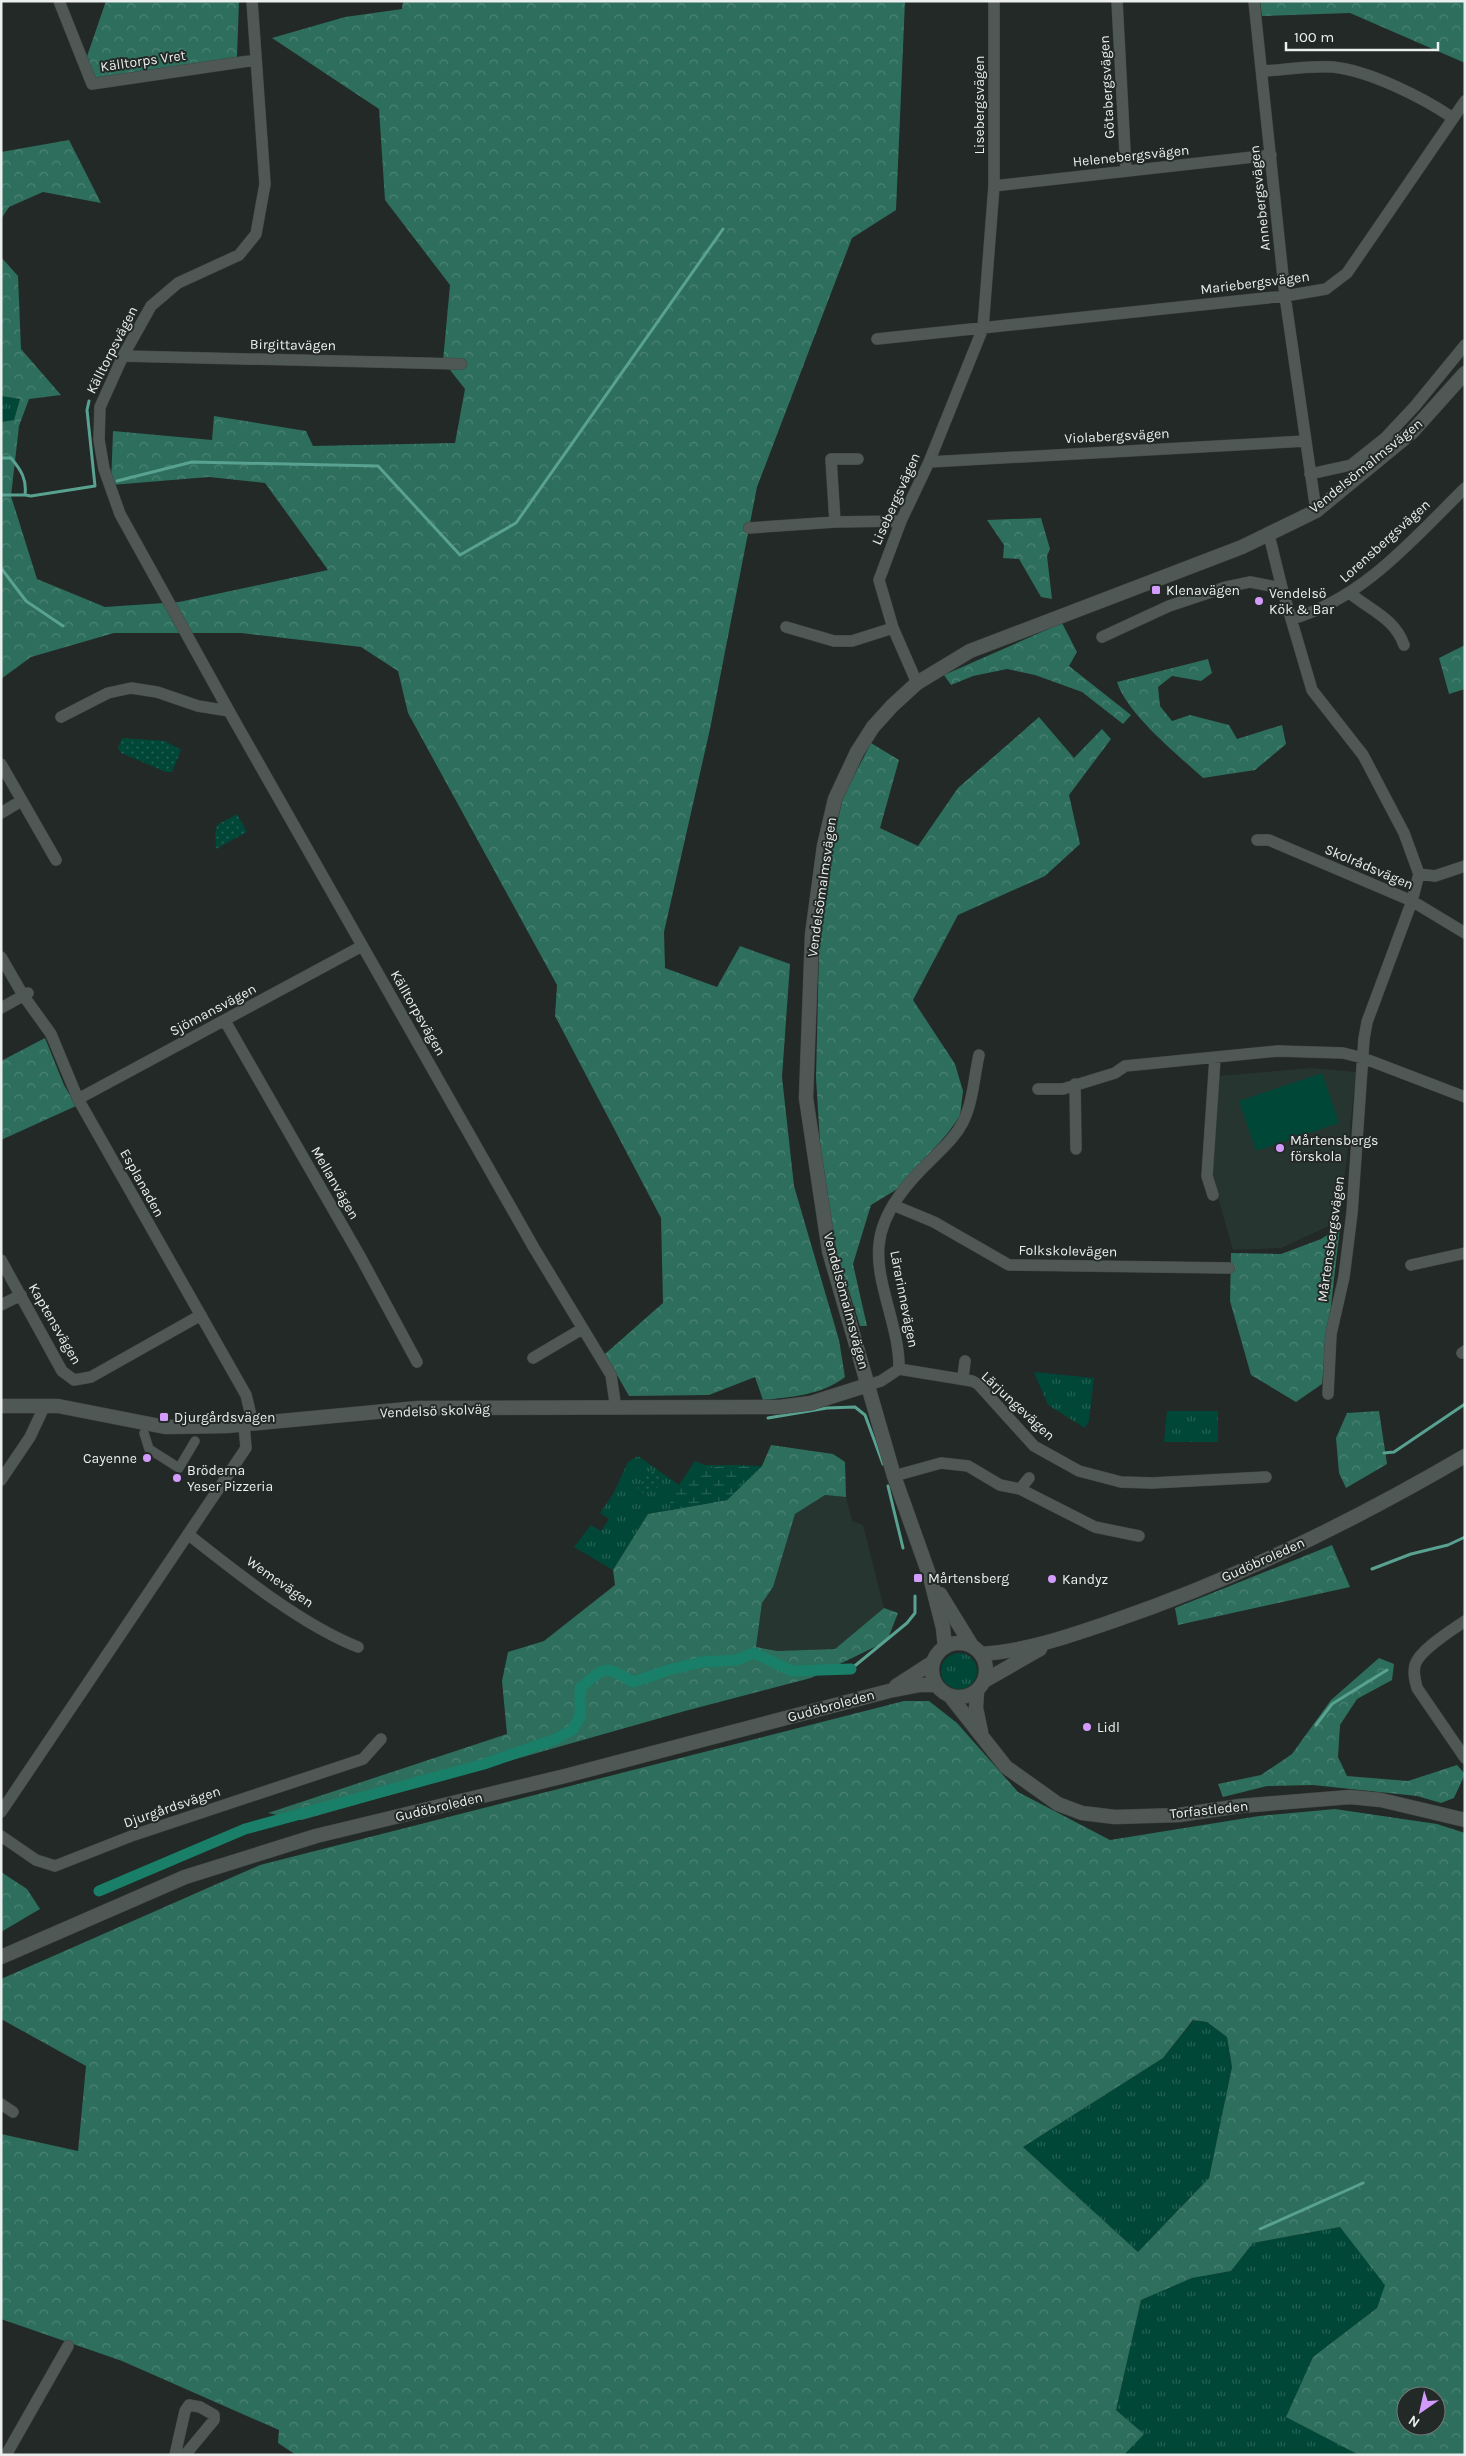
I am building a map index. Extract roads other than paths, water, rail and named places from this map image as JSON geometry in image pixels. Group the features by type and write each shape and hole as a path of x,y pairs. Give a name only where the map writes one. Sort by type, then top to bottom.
{"street":[{"name":"Källtorps Vret","path":"59,1 92,84 256,60"},
{"name":"Källtorpsvägen","path":"252,1 265,184 256,234 239,255 178,283 151,306 124,356 100,407 99,440 104,469 120,514 229,711 264,768 362,946 582,1329 611,1374 616,1409"},
{"name":"Lisebergsvägen","path":"917,683 893,628 879,580 901,521 929,462 984,328 994,186 994,1"},
{"name":"Götabergsvägen","path":"1117,1 1126,171"},
{"name":"Annebergsvägen","path":"1254,1 1263,71 1285,296 1316,510"},
{"path":"1263,71 1333,67 1375,78 1430,102 1453,118"},
{"name":"Mariebergsvägen","path":"984,328 1285,296 1326,289 1347,273 1465,101"},
{"name":"Helenebergsvägen","path":"994,186 1271,155"},
{"path":"877,339 984,328"},
{"path":"1310,474 1351,465 1384,438 1415,406 1465,345"},
{"name":"Birgittavägen","path":"124,356 461,364"},
{"name":"Vendelsömalmsvägen","path":"945,1647 943,1628 930,1577 894,1476 829,1251 806,1098 812,935 824,846 835,799 856,752 873,727 917,683 970,652 1269,534 1316,510 1412,432 1465,373"},
{"name":"Violabergsvägen","path":"929,462 1306,441"},
{"path":"835,522 831,459 858,459"},
{"name":"Lorensbergsvägen","path":"1292,619 1317,611 1351,594 1401,551 1465,488"},
{"path":"749,528 835,522 901,521"},
{"path":"1269,534 1282,588 1312,690 1363,754 1404,833 1419,874 1435,876 1465,866"},
{"path":"1102,637 1170,606 1226,587 1250,582 1282,588"},
{"path":"1351,594 1399,631 1404,645"},
{"path":"786,627 834,641 852,641 893,628"},
{"path":"61,717 108,693 131,688 157,692 198,706 229,711"},
{"path":"1,764 56,860"},
{"path":"1,813 21,801"},
{"name":"Skolrådsvägen","path":"1257,840 1269,840 1412,901 1465,933"},
{"name":"Mårtensbergsvägen","path":"1328,1394 1331,1334 1344,1277 1352,1213 1364,1039 1367,1022 1412,901 1419,874"},
{"name":"Sjömansvägen","path":"78,1099 362,946"},
{"name":"Esplanaden","path":"1,957 27,994 51,1034 78,1099 246,1395 248,1425"},
{"path":"1,1008 27,994"},
{"name":"Mellanvägen","path":"224,1021 361,1258 417,1362"},
{"path":"1038,1089 1063,1089 1115,1073 1125,1066 1278,1051 1343,1053 1363,1058 1465,1097"},
{"name":"Lärarinnevägen","path":"899,1368 900,1350 882,1276 879,1246 893,1205 913,1178 953,1137 964,1121 979,1055"},
{"path":"1212,1195 1207,1176 1215,1058"},
{"path":"1076,1084 1076,1148"},
{"name":"Folkskolevägen","path":"893,1205 934,1222 1010,1265 1229,1268"},
{"path":"1411,1265 1465,1253"},
{"name":"Kaptensvägen","path":"1,1260 62,1371 74,1380 90,1377 201,1315"},
{"path":"1,1305 21,1295"},
{"path":"533,1358 582,1329"},
{"path":"963,1378 965,1361"},
{"path":"868,1385 881,1381 899,1368"},
{"name":"Lärjungevägen","path":"899,1368 963,1378 978,1384 1034,1446 1079,1471 1121,1482 1152,1483 1266,1477"},
{"name":"Vendelsö skolväg","path":"1,1406 45,1406 165,1426 248,1425 418,1408 616,1409 780,1407 811,1403 868,1385"},
{"path":"1,1480 30,1437 45,1406"},
{"path":"1,1812 246,1448 248,1425"},
{"path":"144,1433 149,1448 179,1468 195,1441"},
{"name":"Gudöbroleden","path":"976,1650 1004,1652 1052,1642 1165,1602 1278,1555 1390,1498 1465,1456"},
{"path":"894,1476 941,1463 968,1466 1000,1485 1020,1488 1095,1527 1139,1536"},
{"path":"1020,1488 1029,1478"},
{"name":"Wemevägen","path":"189,1535 334,1638 358,1647"},
{"name":"Vendelsömalmsvägen","path":"930,1577 976,1650"},
{"path":"1465,1621 1426,1650 1415,1663 1414,1676 1417,1688 1465,1758"},
{"name":"Gudöbroleden","path":"981,1686 1052,1642"},
{"path":"962,1644 976,1650 986,1671 981,1686 959,1698 950,1696 936,1685 933,1679 933,1662 945,1647 962,1644"},
{"name":"Gudöbroleden","path":"889,1691 933,1662"},
{"name":"Gudöbroleden","path":"1,1957 185,1877 316,1836 565,1776 889,1691 920,1685 936,1685"},
{"name":"Torfastleden","path":"981,1686 976,1708 981,1732"},
{"name":"Torfastleden","path":"950,1696 981,1732 1006,1767 1058,1804 1082,1812 1116,1817 1180,1815 1240,1806 1350,1797 1381,1800 1465,1820"},
{"name":"Djurgårdsvägen","path":"1,1836 36,1860 55,1866 134,1835 363,1759 381,1739"},
{"path":"1,2104 13,2112"},
{"path":"6,2455 68,2346"},
{"path":"175,2455 185,2411 190,2405 200,2407 214,2415 214,2420 185,2455"}],"waterway":[{"path":"117,481 192,462 378,466 460,555 516,523 723,229"},
{"path":"1,458 11,458 18,467 24,479 25,495 31,496 95,486 87,410 89,401"},
{"path":"1,495 25,495"},
{"path":"1,568 26,601 63,626"},
{"path":"1384,1453 1394,1452 1465,1404"},
{"path":"768,1418 827,1408 855,1407 865,1415 883,1464"},
{"path":"888,1486 903,1548"},
{"path":"1372,1569 1411,1554 1448,1545 1465,1537"},
{"path":"851,1669 907,1623 915,1613 915,1596"},
{"path":"99,1891 245,1829 484,1764 556,1739 572,1730 580,1717 580,1688 595,1675 605,1670 616,1673 633,1682 672,1669 702,1662 736,1660 754,1653 792,1671 851,1669"},
{"path":"1316,1725 1332,1704 1387,1670"},
{"path":"1260,2229 1363,2183"}],"place":[{"name":"Klenavägen","path":"1156,590"},
{"name":"Vendelsö Kök & Bar","path":"1259,601"},
{"name":"Mårtensbergs förskola","path":"1280,1148"},
{"name":"Djurgårdsvägen","path":"164,1417"},
{"name":"Cayenne","path":"147,1458"},
{"name":"Bröderna Yeser Pizzeria","path":"177,1478"},
{"name":"Mårtensberg","path":"918,1578"},
{"name":"Kandyz","path":"1052,1579"},
{"name":"Lidl","path":"1087,1727"}]}
